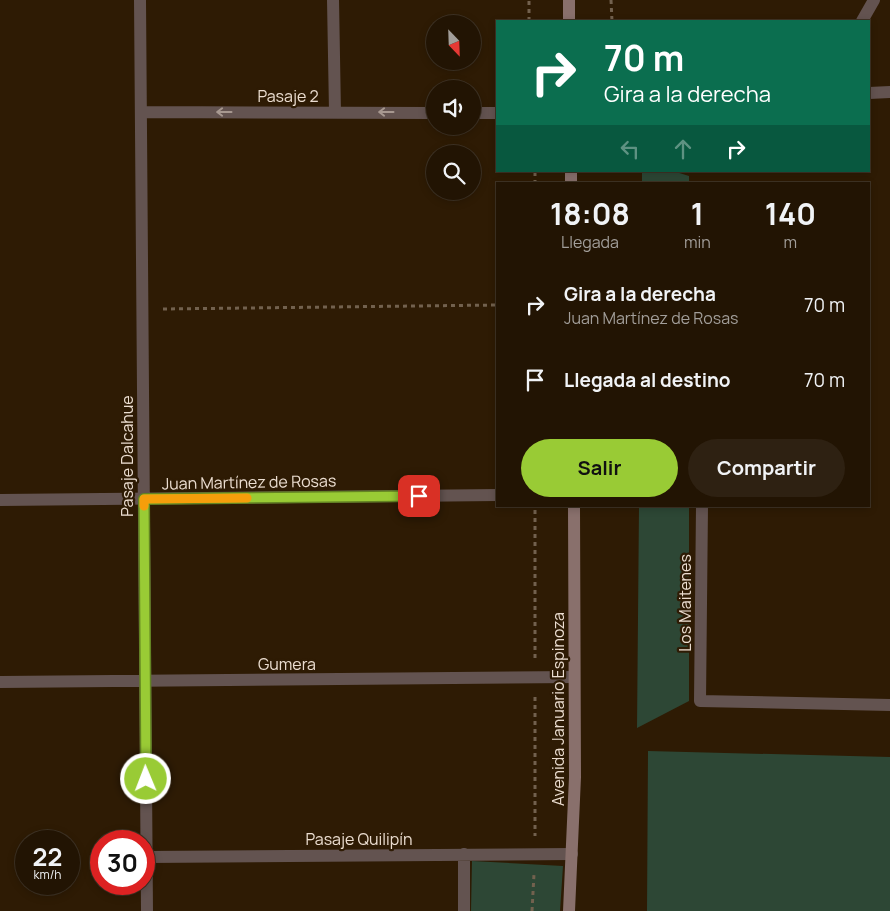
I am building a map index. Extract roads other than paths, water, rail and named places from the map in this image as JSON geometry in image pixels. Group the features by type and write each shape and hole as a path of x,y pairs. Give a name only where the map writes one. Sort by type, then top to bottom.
{"main road":[{"path":"568,0 569,20"},
{"name":"Avenida Januario Espinoza","path":"569,911 575,777 574,507"}],"street":[{"name":"Pasaje Dalcahue","path":"140,0 146,830"},
{"path":"333,0 335,112"},
{"path":"863,20 874,0"},
{"path":"870,93 890,92"},
{"name":"Pasaje 2","path":"141,112 426,113"},
{"path":"481,113 496,113"},
{"name":"Juan Martínez de Rosas","path":"0,500 496,495"},
{"name":"Los Maitenes","path":"702,507 700,701 890,705"},
{"name":"Gumera","path":"0,682 574,677"},
{"path":"464,854 464,911"},
{"name":"Pasaje Quilipín","path":"155,857 572,854"},
{"name":"Pasaje Dalcahue","path":"147,895 147,911"}]}
